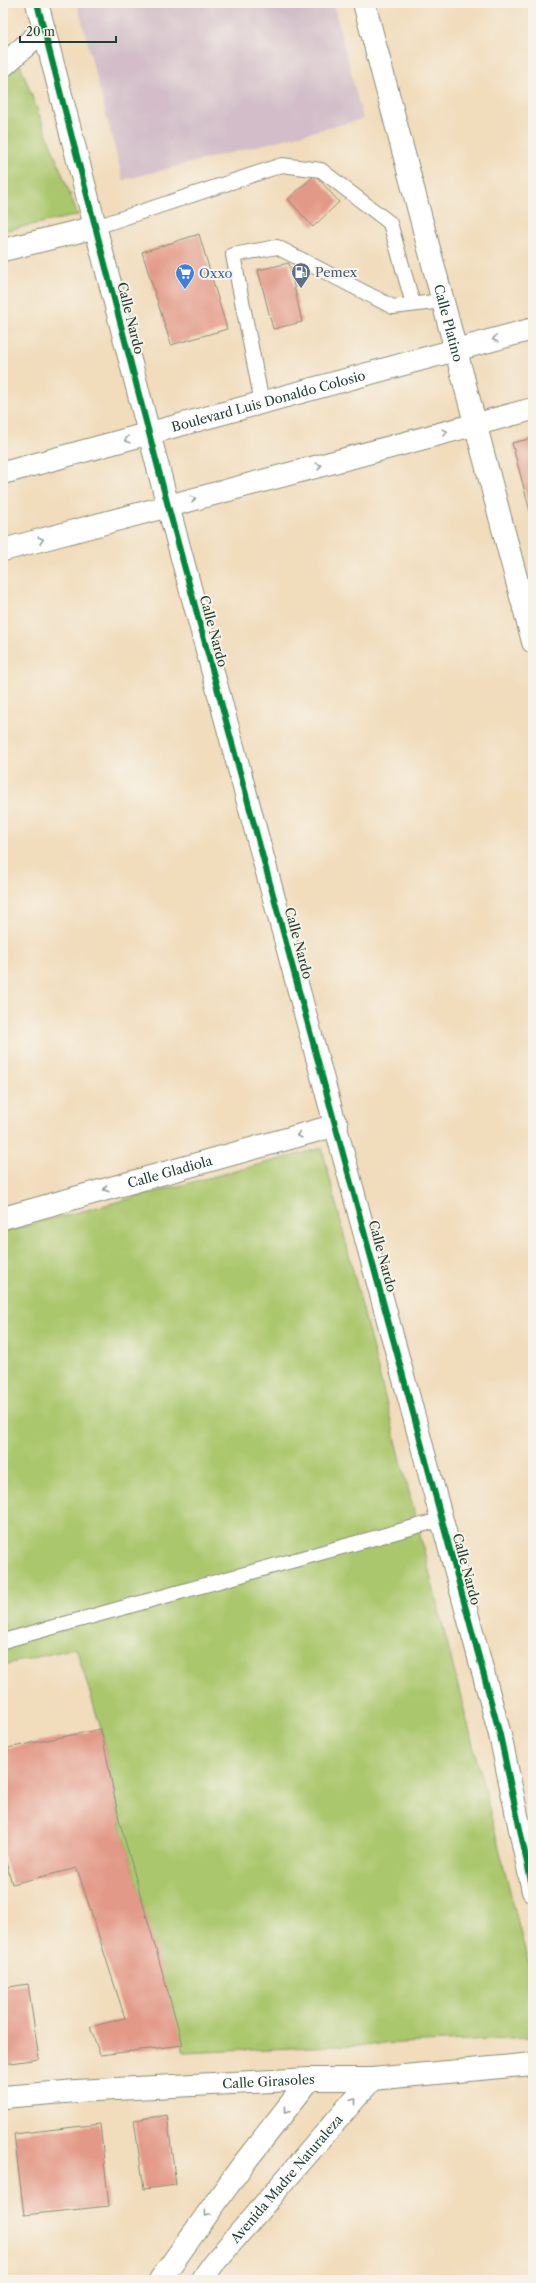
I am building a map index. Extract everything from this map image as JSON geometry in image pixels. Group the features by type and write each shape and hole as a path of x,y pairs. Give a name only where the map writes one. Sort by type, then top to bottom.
{"street":[{"name":"Calle Nardo","path":"37,3 168,506 337,1125 500,1734 533,1891"},
{"name":"Calle Platino","path":"364,3 533,642"},
{"path":"3,66 44,29"},
{"path":"3,250 96,227"},
{"name":"Boulevard Luis Donaldo Colosio","path":"3,473 533,329"},
{"path":"3,550 533,409"},
{"name":"Calle Gladiola","path":"3,1218 337,1125"},
{"name":"Calle Girasoles","path":"3,2097 77,2091 310,2080 372,2079 533,2064"},
{"name":"Avenida Madre Naturaleza","path":"202,2280 213,2264 372,2079"},
{"path":"160,2280 244,2163 310,2080"}],"lane":[{"path":"96,227 282,165 321,170 390,223 413,304"},
{"path":"262,403 233,255 277,247 393,307 442,301"},
{"path":"3,1641 443,1519"}],"shaded area":[{"path":"77,3 333,3 363,119 123,180"}],"green space":[{"path":"19,62 78,215 3,231 3,77"},
{"path":"322,1148 533,1982 533,2037 184,2053 119,1819 101,1729 76,1648 3,1665 3,1232"}],"building":[{"path":"315,175 339,202 313,227 288,199"},
{"name":"Oxxo","path":"199,234 227,329 171,345 142,252"},
{"path":"289,263 302,322 273,329 258,270"},
{"path":"533,438 533,518 532,519 512,443"},
{"path":"101,1729 119,1819 183,2045 100,2055 90,2027 125,2018 77,1868 12,1884 3,1851 3,1749"},
{"path":"28,1984 39,2059 3,2064 3,1988"},
{"path":"167,2115 176,2185 144,2189 134,2120"},
{"path":"100,2124 109,2206 24,2215 14,2134"}],"cycle path":[{"path":"37,3 168,506 500,1735 533,1891"}],"place":[{"name":"Pemex","path":"301,289"},
{"name":"Oxxo","path":"185,290"}]}
